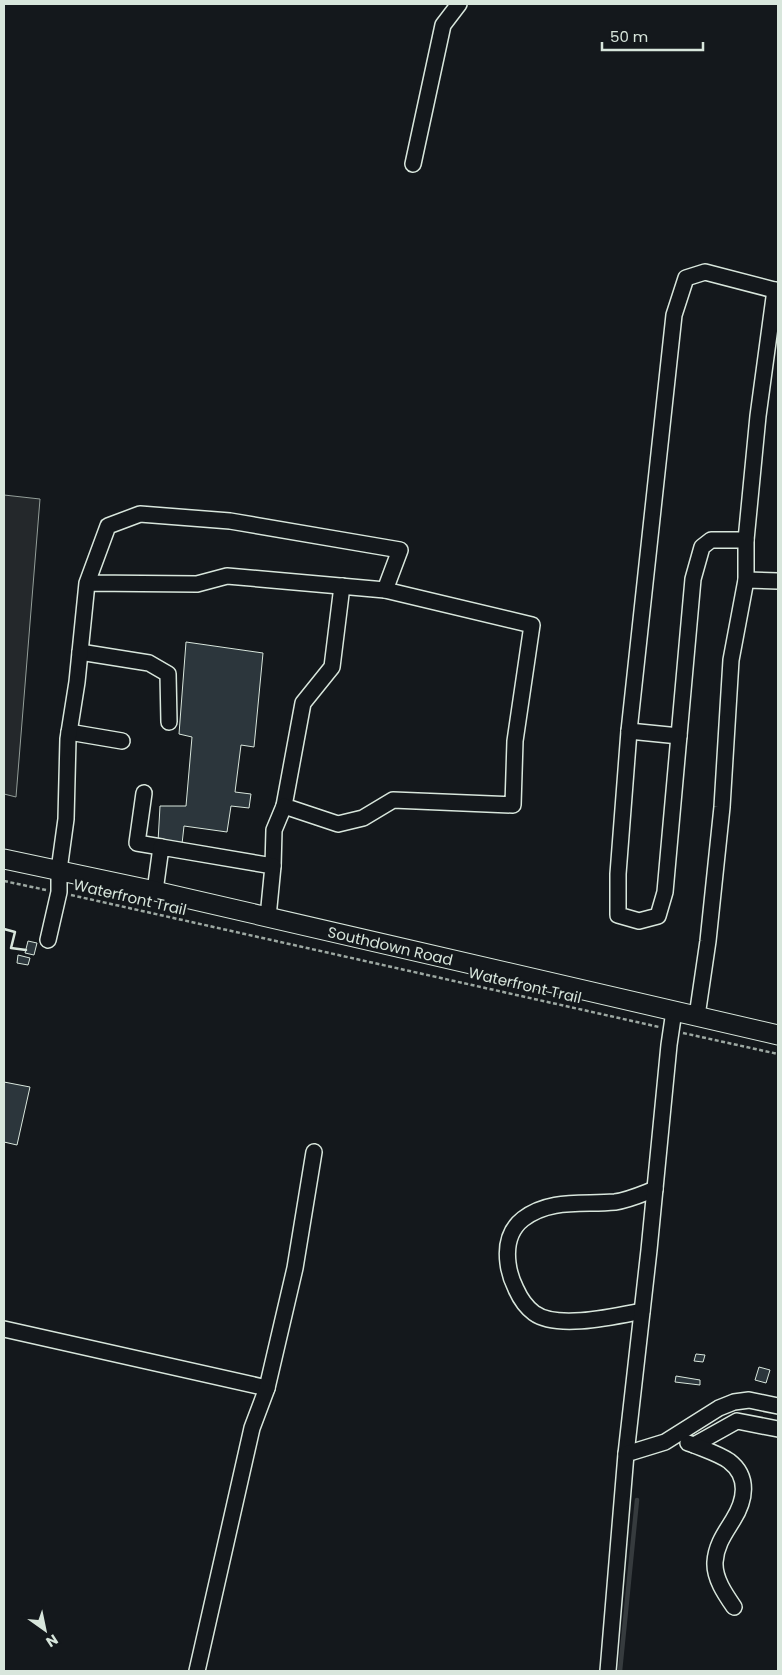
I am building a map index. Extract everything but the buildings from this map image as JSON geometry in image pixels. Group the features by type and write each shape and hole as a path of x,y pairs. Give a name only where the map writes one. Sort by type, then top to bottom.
{"main road":[{"name":"Southdown Road","path":"4,858 268,916 778,1035"}],"lane":[{"path":"413,164 443,25 459,4"},
{"path":"697,1016 708,941 721,817 731,660 746,580 746,540 758,416 776,291 704,272 686,278 674,315 629,731 618,874 618,915 639,921 658,916 665,892 693,579 702,547 711,540 746,540"},
{"path":"48,940 59,892 59,870 66,819 69,732 87,584 108,526 140,514 230,521 400,550 385,590"},
{"path":"87,584 197,584 227,576 385,590 532,626 515,741 513,805 393,800 363,818 338,824 284,806"},
{"path":"746,580 778,582"},
{"path":"268,916 273,866 274,830 284,806 303,703 332,668 342,586"},
{"path":"80,652 149,664 168,674 169,722"},
{"path":"629,731 679,736"},
{"path":"69,732 122,741"},
{"path":"144,793 137,843 273,866"},
{"path":"155,891 161,847"},
{"path":"608,1671 626,1454 674,1011"},
{"path":"197,1671 252,1428 267,1388 295,1268 314,1152"},
{"path":"642,1310 578,1321 547,1319 535,1314 518,1294 508,1267 507,1252 515,1226 539,1210 556,1205 616,1202 636,1197 655,1189"},
{"path":"4,1329 267,1388"},
{"path":"626,1454 662,1444 720,1408 734,1402 749,1400 778,1406"},
{"path":"694,1446 737,1420 778,1430"},
{"path":"672,1438 730,1462 740,1474 744,1487 741,1505 720,1541 715,1561 717,1577 734,1607"}],"path":[{"name":"Waterfront Trail","path":"4,881 778,1054"}],"shaded area":[{"path":"4,495 40,499 16,797 4,794"}],"waterway":[{"path":"620,1671 637,1500"}],"wall":[{"path":"4,929 15,932 11,948 26,950"}]}
